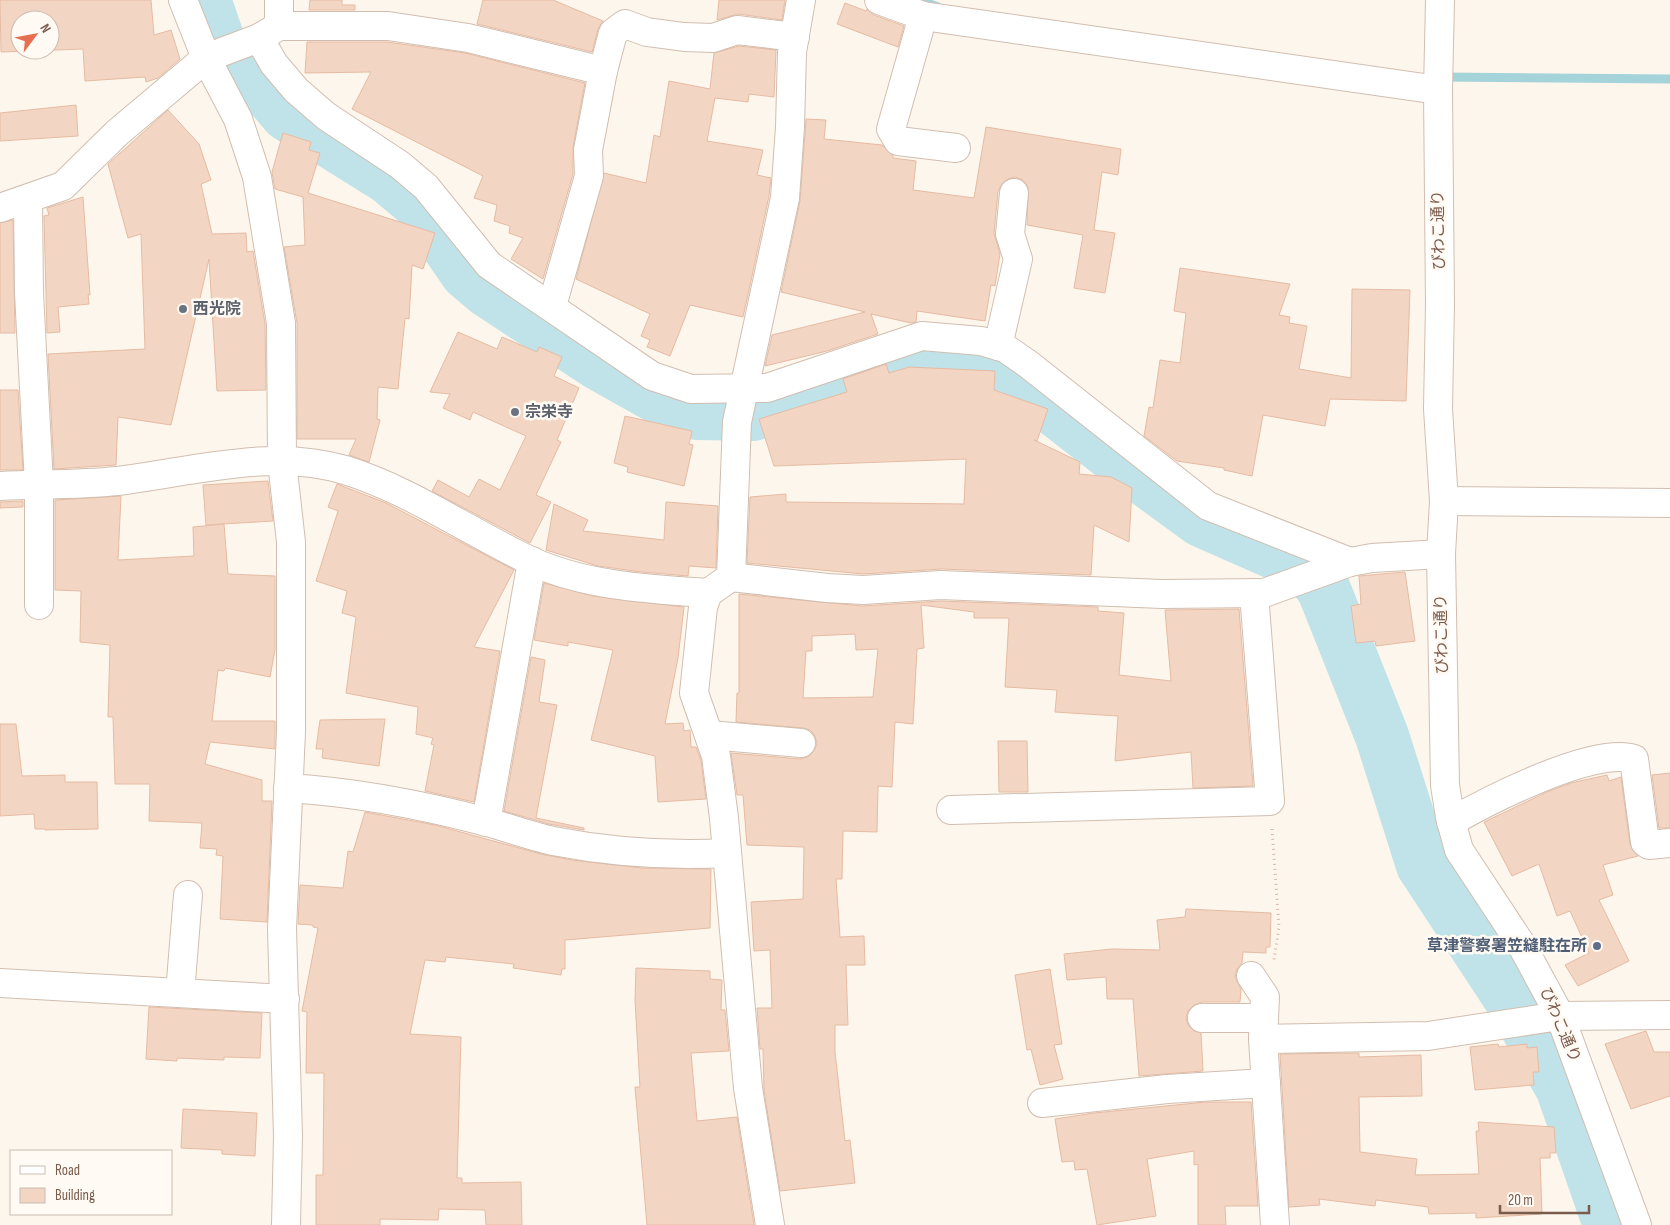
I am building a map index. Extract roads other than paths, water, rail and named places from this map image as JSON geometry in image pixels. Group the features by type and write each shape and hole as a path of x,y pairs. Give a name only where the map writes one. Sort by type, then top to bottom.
{"street":[{"path":"184,0 206,58 238,120 257,177 281,323 282,462 291,542 288,788 282,929 288,1136 286,1225"},
{"path":"731,577 737,422 746,389 785,198 790,127 792,52 801,0"},
{"path":"880,0 923,16 1438,90"},
{"name":"びわこ通り","path":"1440,0 1438,90 1440,304 1438,409 1444,501 1441,554 1445,785 1451,822 1459,850 1521,944 1560,1016 1637,1225"},
{"path":"923,16 891,130 898,141 956,148"},
{"path":"272,21 274,64 296,90 326,116 400,165 426,187 489,265 552,306 652,376 691,389 767,388 922,336 954,337 998,346 1028,364 1208,506 1350,562"},
{"path":"0,208 63,186 117,133 206,58 272,21 388,26 468,38 603,71"},
{"path":"552,306 588,176 588,150 603,71 613,33 625,24 647,32 684,37 713,38 737,30 795,37"},
{"path":"998,346 1018,259 1010,234 1014,193"},
{"path":"28,199 29,293 39,484 39,605"},
{"path":"0,486 115,481 224,465 308,462 344,470 386,486 532,561 593,580 654,589 708,594"},
{"path":"1444,501 1670,503"},
{"path":"770,1225 748,1088 727,853 716,756 694,693 703,607 708,594 731,577 863,590 941,585 1162,594 1264,593 1350,562 1372,558 1441,554"},
{"path":"486,822 532,561"},
{"path":"951,810 1270,801 1254,593"},
{"path":"710,735 801,743"},
{"path":"1451,822 1482,804 1534,780 1601,758 1623,756 1634,759 1645,842 1649,845 1670,842"},
{"path":"288,788 313,789 376,799 486,822 550,840 597,848 664,853 727,853"},
{"path":"180,994 188,895"},
{"path":"0,983 285,999"},
{"path":"1261,1007 1275,1225"},
{"path":"1202,1018 1261,1007 1428,1036 1560,1016 1670,1015"},
{"path":"1042,1104 1167,1089 1266,1083"}],"waterway":[{"path":"204,0 224,58 254,75 287,114 388,177 418,202 467,273 487,290 598,363 662,399 697,413 753,414 917,356 950,351 966,352 995,366 1025,386 1134,471 1201,520 1308,567 1324,590 1382,736 1423,865 1509,996 1562,1087 1610,1225"},
{"path":"919,0 938,7"},
{"path":"1441,77 1670,79"}],"place":[{"name":"西光院","path":"183,309"},
{"name":"宗栄寺","path":"515,412"},
{"name":"草津警察署笠縫駐在所","path":"1597,946"}]}
